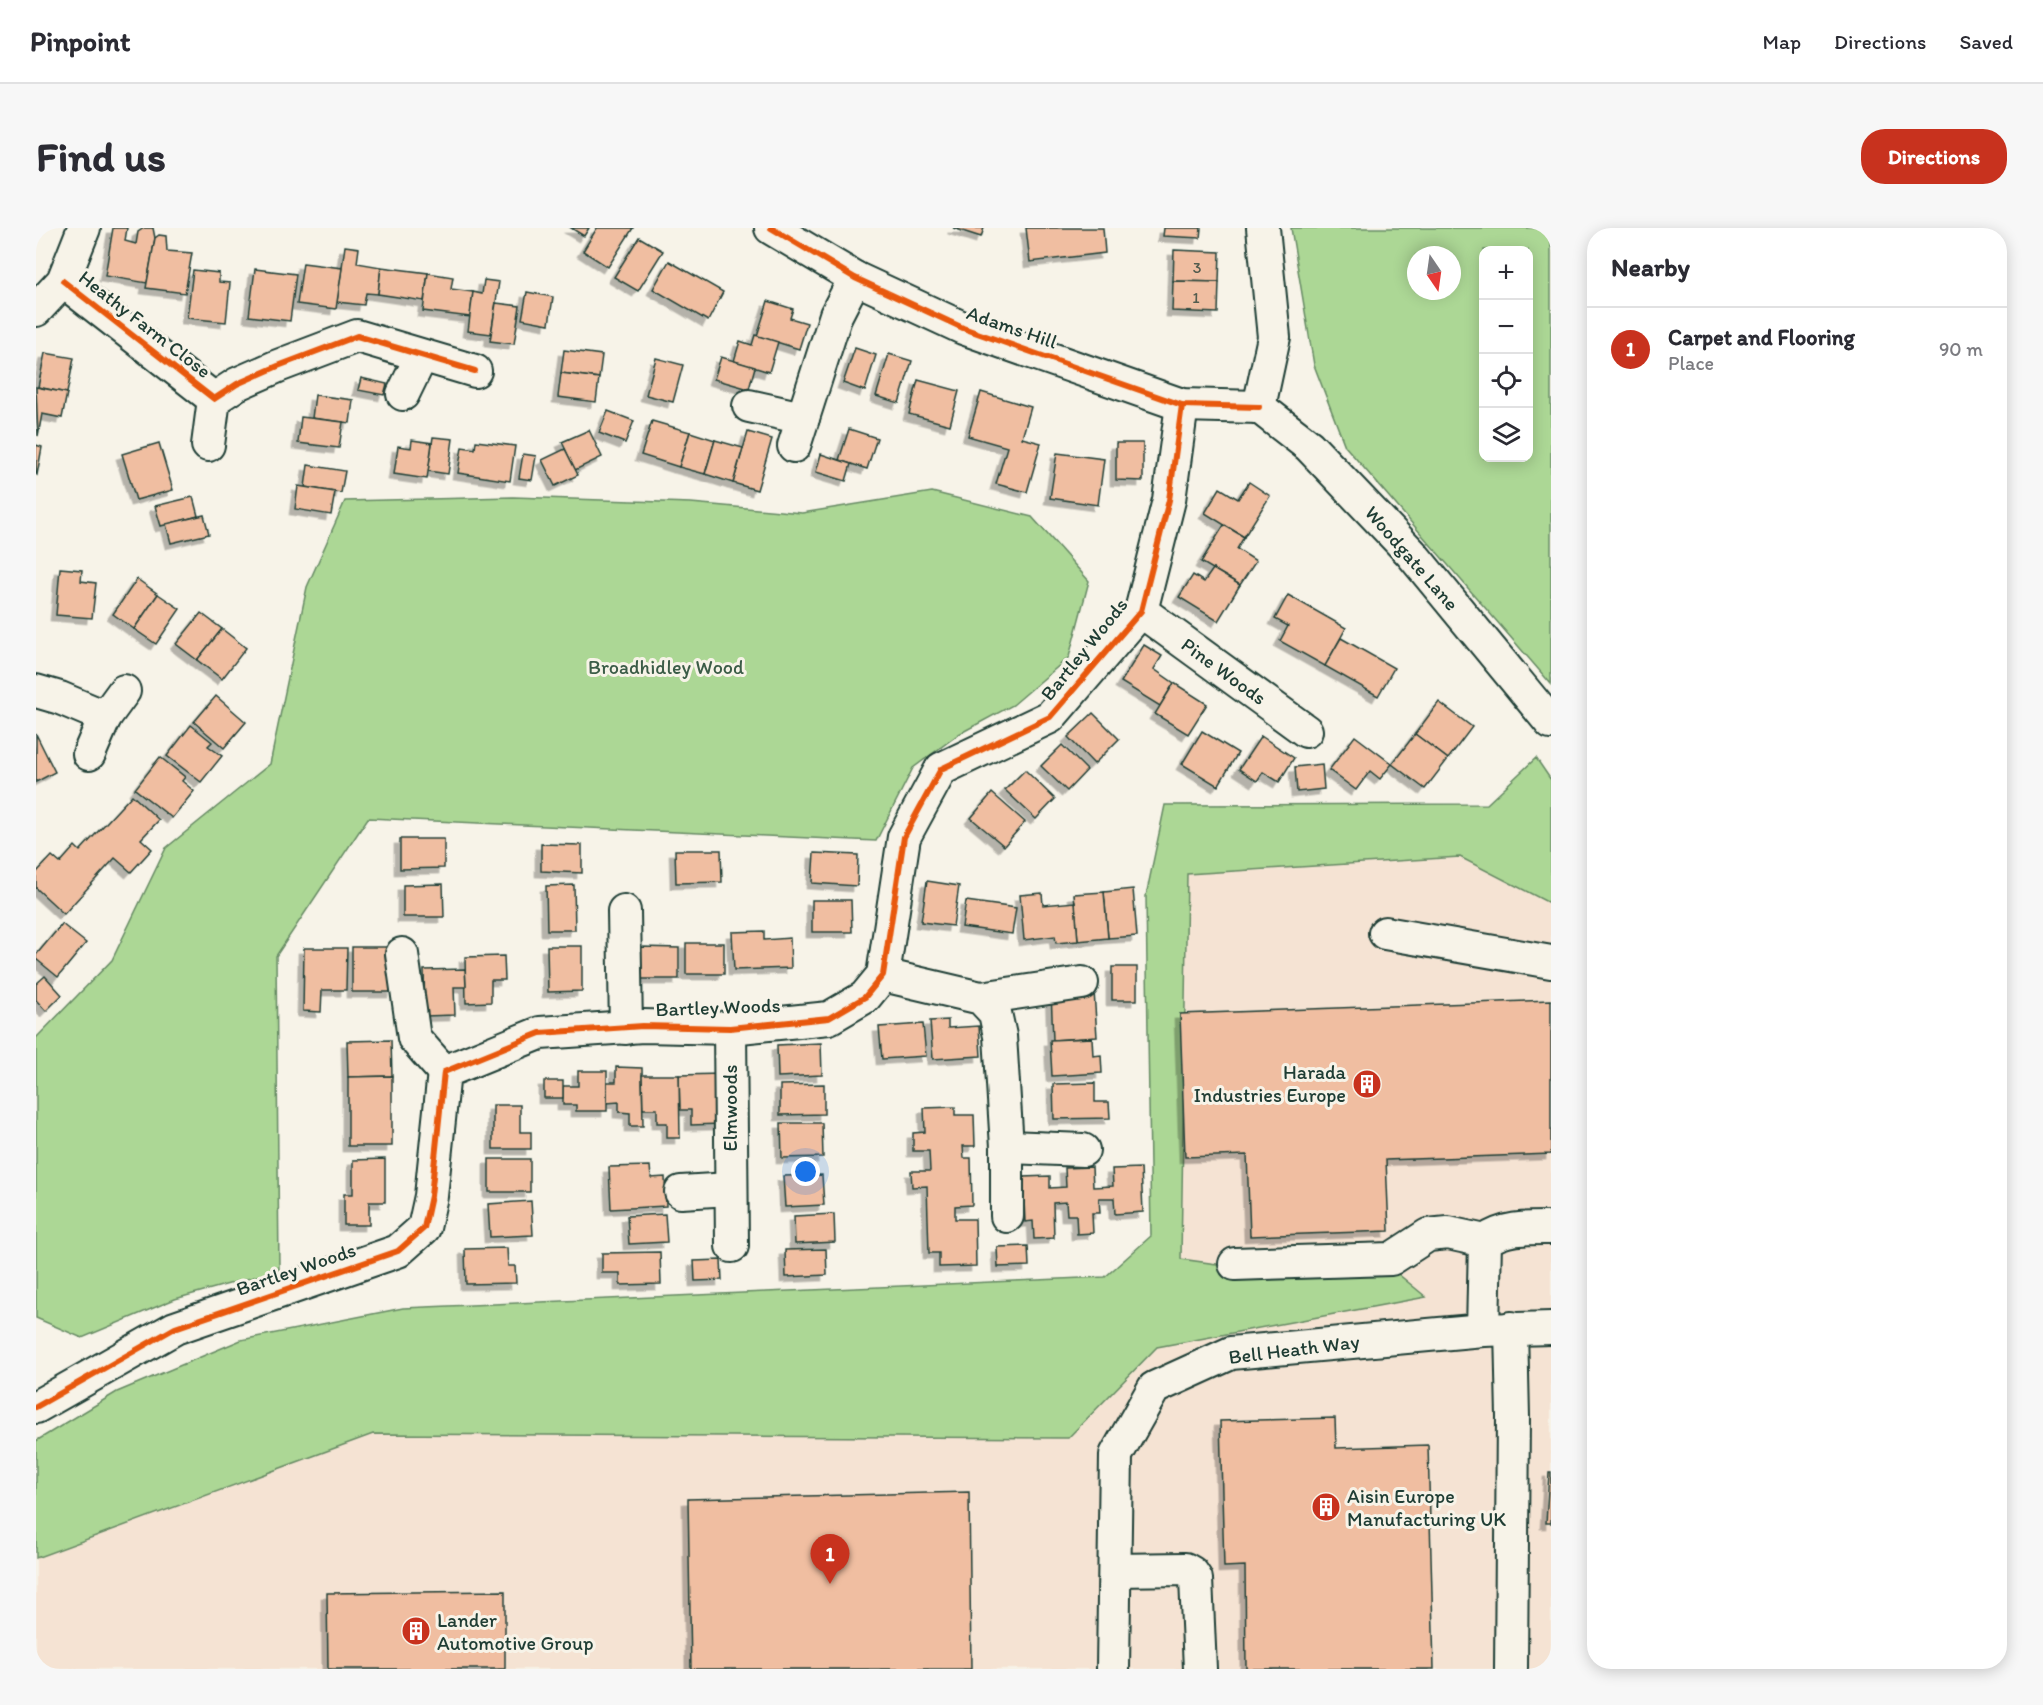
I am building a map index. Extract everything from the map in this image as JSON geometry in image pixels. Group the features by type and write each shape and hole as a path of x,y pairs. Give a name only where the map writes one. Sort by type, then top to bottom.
{"street":[{"path":"36,310 63,281 84,228"},
{"name":"Adams Hill","path":"771,228 855,278 963,328 1182,405 1259,407"},
{"path":"1259,407 1274,337 1263,228"},
{"path":"749,406 799,432 836,315 855,278"},
{"name":"Heathy Farm Close","path":"63,281 214,399"},
{"name":"Heathy Farm Close","path":"207,445 214,399 237,384 357,336 475,371"},
{"path":"403,394 422,357"},
{"name":"Bartley Woods","path":"36,1407 175,1328 398,1251 424,1228 430,1196 444,1072 540,1033 626,1028 730,1028 829,1018 865,998 883,975 904,837 941,769 1050,717 1141,611 1169,500 1182,405"},
{"name":"Woodgate Lane","path":"1259,407 1309,446 1411,553 1551,723"},
{"name":"Pine Woods","path":"1141,611 1306,732"},
{"path":"36,691 60,698 105,717"},
{"path":"89,754 105,717 124,691"},
{"path":"624,911 626,1028"},
{"path":"1385,933 1551,962"},
{"path":"402,954 414,1038 444,1072"},
{"path":"883,975 981,998 1082,983"},
{"path":"981,998 995,1013 1000,1036 1007,1147 1006,1216"},
{"name":"Elmwoods","path":"730,1028 732,1246"},
{"path":"1007,1147 1083,1150"},
{"path":"681,1192 730,1189"},
{"path":"1235,1264 1391,1259 1428,1235 1448,1233 1485,1241 1496,1234 1522,1227 1551,1228"},
{"path":"1485,1241 1497,1329 1514,1404 1511,1669"},
{"name":"Bell Heath Way","path":"1113,1669 1116,1455 1155,1388 1231,1353 1497,1329 1551,1328"},
{"path":"1115,1570 1185,1569 1192,1573 1196,1579 1200,1669"}],"shaded area":[{"path":"1460,857 1551,904 1551,1669 36,1669 36,1558 373,1434 1068,1438 1157,1348 1164,1275 1146,896 1175,875"}],"green space":[{"path":"1291,228 1551,228 1551,684 1345,446 1314,365"},
{"name":"Broadhidley Wood","path":"932,492 1032,517 1089,581 1069,657 1013,705 959,734 913,768 876,841 368,818 276,956 279,1270 175,1299 82,1338 36,1318 36,1038 112,960 166,848 270,764 307,587 345,501 513,497 691,503 802,513"},
{"path":"1536,758 1551,780 1551,904 1460,857 1187,874 1181,1259 1253,1269 1398,1274 1426,1297 1157,1347 1068,1438 373,1434 36,1558 36,1441 117,1392 241,1340 403,1308 1105,1277 1151,1236 1146,896 1165,805 1487,804"}],"building":[{"path":"113,228 127,228 125,241 136,244 138,232 144,228 153,228 155,238 147,283 105,276"},
{"path":"571,228 589,228 584,236"},
{"path":"597,228 633,228 608,267 583,251"},
{"path":"953,228 984,228 981,237"},
{"path":"1026,228 1103,228 1105,253 1030,262"},
{"path":"1164,228 1201,228 1200,238 1163,236"},
{"path":"159,235 166,236 167,251 192,253 185,293 146,288 155,238"},
{"path":"639,237 663,251 638,291 614,277"},
{"path":"345,246 359,248 357,263 381,267 378,294 366,293 364,305 337,302"},
{"path":"1174,250 1220,252 1219,282 1173,281"},
{"path":"669,261 723,292 708,321 653,289"},
{"path":"303,263 342,268 336,309 297,304"},
{"path":"381,267 428,273 424,301 378,294"},
{"path":"255,269 296,274 290,321 249,316"},
{"path":"193,270 219,273 219,282 230,283 226,322 187,318"},
{"path":"428,273 453,277 451,289 473,292 470,317 423,311"},
{"path":"484,280 499,282 491,334 468,331 473,292 482,294"},
{"path":"1173,281 1219,282 1218,313 1172,311"},
{"path":"527,292 553,297 549,324 522,319"},
{"path":"768,301 793,309 790,318 807,323 799,349 757,336"},
{"path":"496,303 520,306 514,344 490,341"},
{"path":"755,335 778,342 769,372 734,361 740,341 752,345"},
{"path":"855,348 876,355 865,391 843,383"},
{"path":"564,350 602,355 599,378 561,373"},
{"path":"45,353 74,358 67,393 38,387"},
{"path":"889,354 912,361 899,403 876,396"},
{"path":"721,357 755,367 749,389 714,379"},
{"path":"656,358 683,365 673,402 646,395"},
{"path":"561,373 599,378 596,402 558,397"},
{"path":"361,378 387,384 384,395 358,390"},
{"path":"918,380 959,391 950,425 909,414"},
{"path":"36,387 67,393 62,418 42,414 38,436"},
{"path":"981,392 1031,407 1022,438 1041,443 1027,492 996,484 1007,447 968,436"},
{"path":"315,395 353,400 350,423 312,418"},
{"path":"608,411 634,421 625,443 599,433"},
{"path":"301,417 343,422 339,448 298,443"},
{"path":"652,421 690,432 679,467 641,455"},
{"path":"849,429 877,438 867,469 839,460"},
{"path":"589,430 602,457 575,470 562,442"},
{"path":"690,432 715,440 705,474 679,467"},
{"path":"748,432 772,439 757,490 733,483"},
{"path":"433,437 453,439 448,474 428,471"},
{"path":"412,440 432,443 427,479 394,474 398,446 411,448"},
{"path":"715,440 743,448 733,483 705,474"},
{"path":"476,441 515,446 510,481 458,473 462,447 475,449"},
{"path":"159,443 173,490 136,500 122,454"},
{"path":"1116,443 1143,443 1143,481 1116,480"},
{"path":"36,445 42,447 37,475 36,474"},
{"path":"565,449 578,475 555,486 542,460"},
{"path":"1057,453 1104,459 1098,505 1050,498"},
{"path":"523,454 536,456 532,480 519,478"},
{"path":"821,454 851,464 846,481 816,472"},
{"path":"308,465 345,471 341,493 305,487"},
{"path":"1249,482 1270,496 1244,537 1205,513 1220,488 1238,499"},
{"path":"298,486 335,492 331,515 295,509"},
{"path":"193,497 198,516 161,526 155,506"},
{"path":"204,515 209,534 171,543 166,524"},
{"path":"1224,525 1244,537 1237,549 1256,561 1240,585 1201,562"},
{"path":"60,568 82,570 81,581 96,583 92,618 56,615"},
{"path":"1213,569 1240,585 1218,621 1179,597 1193,575 1204,582"},
{"path":"137,579 158,594 134,629 113,614"},
{"path":"158,594 180,609 156,644 134,629"},
{"path":"1288,595 1346,628 1325,666 1280,641 1288,626 1275,619"},
{"path":"201,613 222,629 197,660 176,644"},
{"path":"222,629 246,648 222,679 197,660"},
{"path":"1341,638 1394,668 1378,696 1325,666"},
{"path":"1144,645 1162,656 1154,669 1174,683 1160,706 1121,682"},
{"path":"1174,683 1207,704 1188,734 1155,714"},
{"path":"216,696 246,722 224,748 194,722"},
{"path":"1439,702 1472,727 1448,759 1415,734"},
{"path":"1093,713 1119,739 1094,764 1068,737"},
{"path":"191,725 212,742 208,746 222,756 201,782 167,756"},
{"path":"1202,731 1238,753 1218,786 1182,764"},
{"path":"36,734 55,772 36,782"},
{"path":"1415,734 1448,759 1425,789 1392,764"},
{"path":"1261,736 1294,758 1279,782 1263,772 1257,781 1239,769"},
{"path":"1355,736 1392,764 1380,779 1370,771 1356,790 1329,770"},
{"path":"1062,745 1087,770 1067,791 1041,766"},
{"path":"160,757 185,777 182,781 194,791 172,818 135,789"},
{"path":"1322,764 1324,789 1297,792 1295,767"},
{"path":"1025,770 1055,799 1036,819 1005,790"},
{"path":"992,793 1025,822 1004,846 971,818"},
{"path":"132,795 159,820 141,839 152,849 131,872 115,858 64,914 36,888 36,873 52,856 60,863 75,846 80,851"},
{"path":"400,839 444,839 444,868 400,869"},
{"path":"541,844 582,845 582,873 541,871"},
{"path":"675,850 721,850 722,882 676,883"},
{"path":"814,853 858,855 857,886 812,883"},
{"path":"927,881 959,886 953,926 921,922"},
{"path":"443,884 444,917 403,917 403,885"},
{"path":"574,885 575,930 547,930 546,886"},
{"path":"1133,889 1137,936 1108,938 1104,892"},
{"path":"1104,892 1108,938 1078,941 1074,894"},
{"path":"1042,893 1043,905 1075,902 1078,941 1056,943 1055,936 1024,940 1020,895"},
{"path":"812,900 851,900 852,932 812,932"},
{"path":"966,901 1016,908 1012,934 962,927"},
{"path":"62,924 86,943 58,977 36,959 36,955"},
{"path":"764,931 764,940 790,938 791,968 734,970 732,932"},
{"path":"686,943 724,943 724,974 686,974"},
{"path":"547,946 582,946 582,991 548,992"},
{"path":"352,947 393,947 393,992 352,992"},
{"path":"640,947 679,948 679,979 640,979"},
{"path":"304,948 347,948 346,990 322,990 321,1012 303,1011"},
{"path":"504,956 505,980 491,980 491,1002 466,1003 465,957"},
{"path":"1112,967 1137,967 1137,1000 1112,1000"},
{"path":"465,969 466,987 454,987 455,1015 425,1016 424,970"},
{"path":"45,976 62,995 46,1011 36,1000 36,984"},
{"path":"1094,991 1097,1037 1053,1040 1051,993"},
{"name":"Harada Industries Europe","path":"1551,1000 1551,1154 1386,1160 1389,1231 1250,1236 1247,1155 1185,1157 1180,1014"},
{"path":"948,1020 948,1028 979,1026 981,1056 933,1059 930,1021"},
{"path":"923,1024 926,1056 882,1059 879,1027"},
{"path":"1092,1038 1093,1056 1101,1055 1102,1073 1052,1076 1050,1040"},
{"path":"391,1040 392,1076 348,1077 347,1041"},
{"path":"821,1043 822,1075 778,1077 777,1045"},
{"path":"616,1067 642,1068 643,1126 630,1126 630,1113 619,1112 619,1102 607,1103 607,1082 616,1082"},
{"path":"578,1071 607,1071 607,1111 576,1111 576,1105 563,1105 563,1086 578,1086"},
{"path":"721,1074 721,1124 691,1125 691,1110 680,1110 679,1075"},
{"path":"642,1075 679,1075 680,1138 667,1138 667,1123 657,1123 657,1109 643,1109"},
{"path":"392,1076 392,1146 348,1146 348,1077"},
{"path":"544,1081 563,1081 563,1098 544,1098"},
{"path":"1095,1083 1095,1102 1109,1102 1110,1118 1054,1119 1053,1084"},
{"path":"824,1084 824,1114 780,1115 780,1085"},
{"path":"493,1105 520,1105 520,1132 531,1132 531,1149 493,1149"},
{"path":"955,1107 955,1115 974,1115 975,1146 963,1146 964,1158 971,1158 972,1205 955,1206 955,1219 975,1219 976,1266 939,1267 939,1253 929,1253 927,1186 912,1187 911,1171 930,1171 929,1151 913,1151 913,1133 925,1132 924,1108"},
{"path":"781,1123 822,1123 823,1157 782,1158"},
{"path":"385,1159 385,1202 369,1202 369,1225 344,1225 344,1194 353,1194 353,1160"},
{"path":"489,1159 530,1159 530,1192 489,1192"},
{"path":"650,1166 651,1178 665,1177 666,1206 611,1209 609,1167"},
{"path":"1092,1167 1093,1187 1113,1186 1112,1169 1141,1168 1143,1212 1115,1214 1114,1198 1099,1198 1100,1213 1092,1213 1093,1233 1077,1234 1076,1215 1067,1215 1066,1202 1053,1203 1054,1238 1034,1239 1033,1221 1025,1222 1023,1177 1050,1176 1050,1188 1066,1187 1065,1168"},
{"path":"822,1175 824,1205 785,1207 783,1176"},
{"path":"531,1201 533,1235 490,1237 488,1204"},
{"path":"665,1214 667,1242 629,1244 627,1216"},
{"path":"834,1214 835,1242 795,1244 794,1216"},
{"path":"1028,1246 1029,1266 998,1267 997,1247"},
{"path":"507,1248 508,1266 515,1266 516,1283 466,1284 465,1249"},
{"path":"826,1249 827,1275 786,1277 785,1250"},
{"path":"660,1252 661,1284 620,1285 620,1273 602,1273 602,1253"},
{"path":"721,1260 722,1280 695,1281 694,1261"},
{"name":"Aisin Europe Manufacturing UK","path":"1335,1418 1336,1448 1428,1445 1434,1669 1246,1669 1245,1566 1224,1567 1220,1421"},
{"path":"1549,1472 1551,1472 1551,1523 1546,1523"},
{"path":"969,1492 971,1669 691,1669 688,1499"},
{"name":"Lander Automotive Group","path":"505,1591 505,1669 328,1669 327,1593"}],"cycle path":[{"path":"771,228 855,278 963,328 1182,405 1259,407"},
{"path":"63,281 214,399 237,384 357,336 475,371"},
{"path":"36,1407 175,1328 398,1251 424,1228 431,1196 444,1072 540,1033 643,1026 730,1028 829,1018 865,997 883,975 904,837 941,769 1050,717 1141,611 1169,500 1182,405"}],"place":[{"name":"Harada Industries Europe","path":"1367,1084"},
{"name":"Aisin Europe Manufacturing UK","path":"1326,1507"},
{"name":"Carpet and Flooring","path":"830,1584"},
{"name":"Lander Automotive Group","path":"416,1631"}]}
